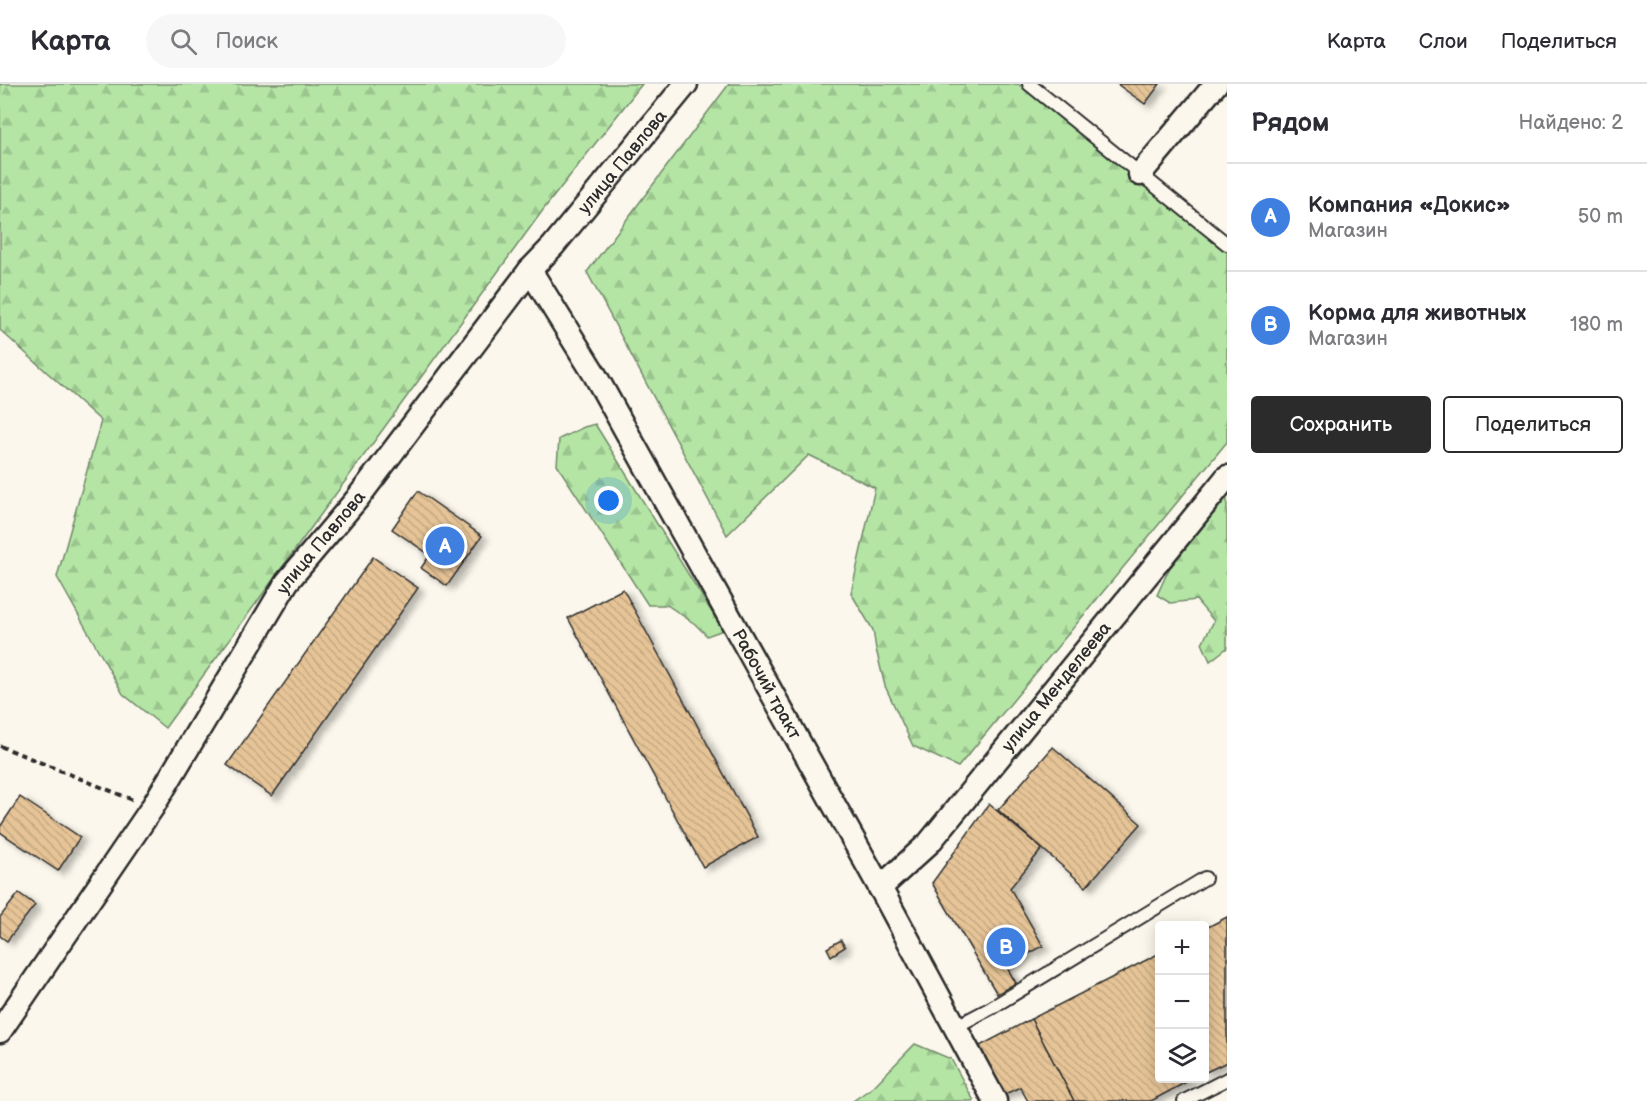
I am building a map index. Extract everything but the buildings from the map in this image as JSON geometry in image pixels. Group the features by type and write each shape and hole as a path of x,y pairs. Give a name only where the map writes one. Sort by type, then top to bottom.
{"street":[{"name":"улица Павлова","path":"0,1031 152,808 287,582 357,499 530,270 553,246 686,84"},
{"path":"1140,174 1216,84"},
{"name":"Рабочий тракт","path":"530,270 595,375 880,888 995,1101"},
{"name":"улица Менделеева","path":"880,888 929,843 1227,477"}],"lane":[{"path":"1029,84 1227,244"},
{"path":"955,1027 991,1008 1205,878"},
{"path":"1184,1101 1227,1079"}],"path":[{"path":"0,746 152,808"}],"green space":[{"path":"0,84 642,84 543,210 165,728 123,694 57,577 101,421 0,330"},
{"path":"729,84 1018,84 1140,174 1227,251 1227,442 958,767 913,746 885,686 873,630 851,593 875,488 809,455 727,535 587,272"},
{"path":"595,424 723,630 707,636 695,624 667,605 648,605 557,465 559,439"},
{"path":"1227,496 1227,648 1210,661 1202,643 1214,621 1196,600 1170,603 1157,595 1169,569"},
{"path":"915,1044 951,1059 974,1101 853,1101 873,1087"}],"place":[{"name":"Компания «Докис»","path":"445,546"},
{"name":"Корма для животных","path":"1006,947"}]}
